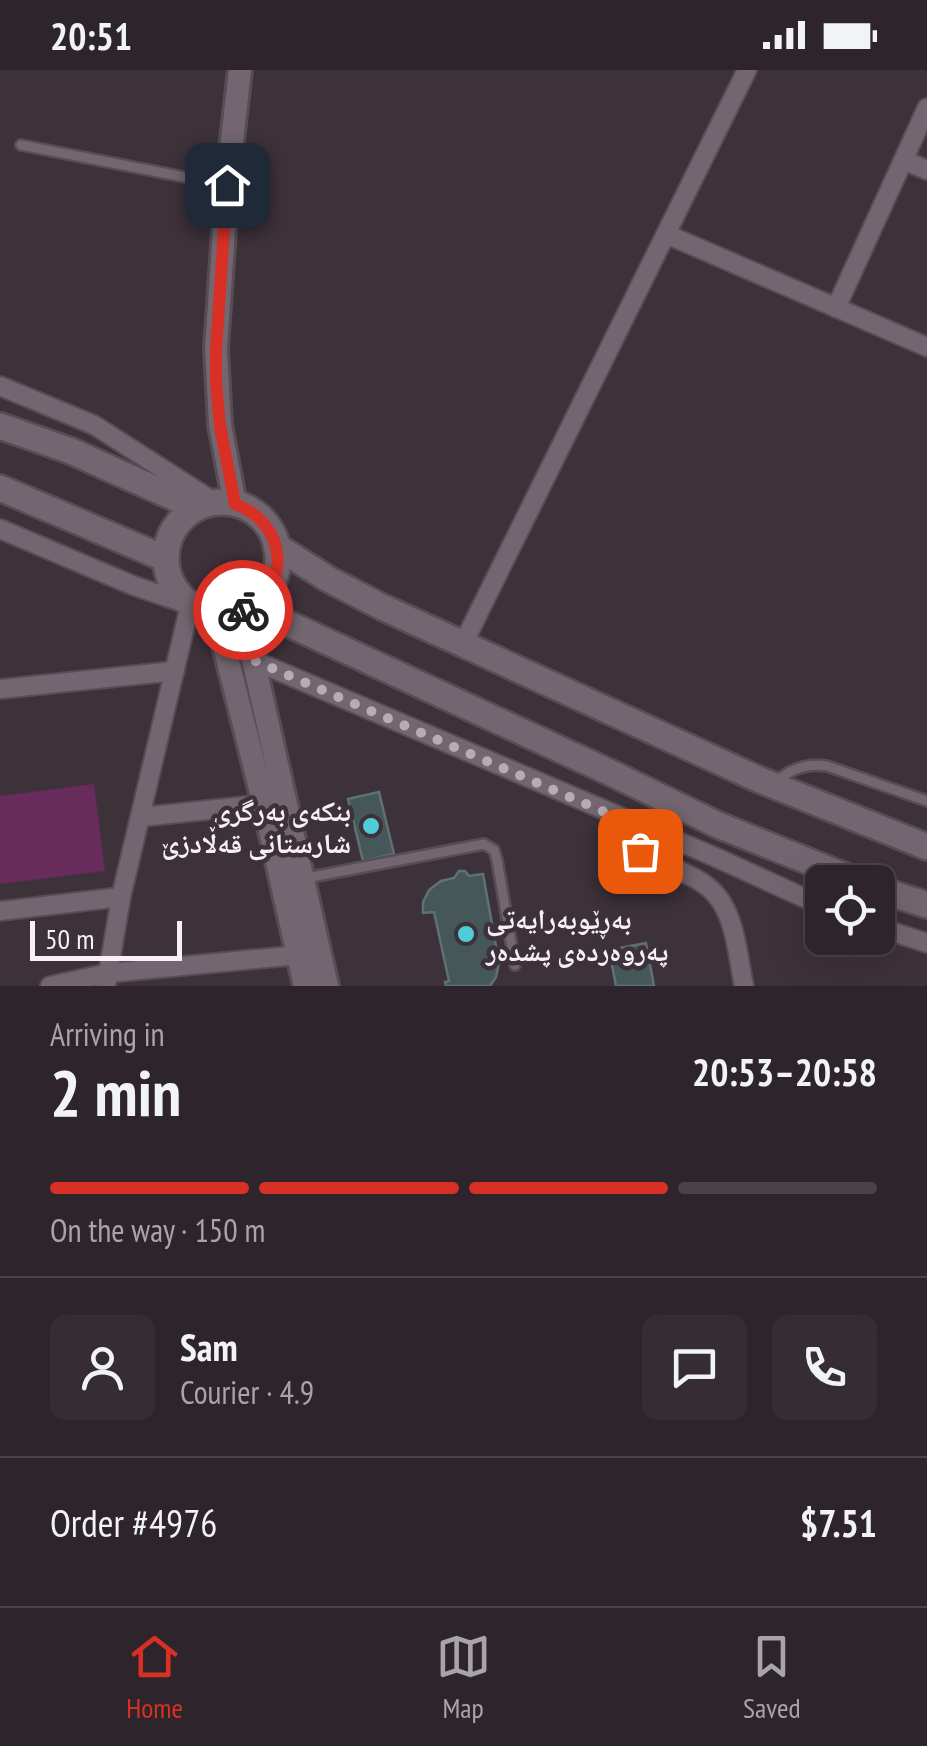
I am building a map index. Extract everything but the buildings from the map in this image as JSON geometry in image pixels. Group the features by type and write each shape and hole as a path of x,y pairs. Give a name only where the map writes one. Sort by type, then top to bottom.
{"main road":[{"path":"0,426 216,505 247,508 266,524 278,560 270,586 262,598 246,608 216,614 190,605 180,596 172,585 166,548 180,521 216,505"},
{"path":"0,488 166,559"},
{"path":"276,546 355,594 463,644 773,786 927,847"},
{"path":"246,608 718,825 818,865"},
{"path":"895,895 927,905"}],"street":[{"path":"216,505 220,426 216,350 227,185 240,70"},
{"path":"463,644 747,70"},
{"path":"836,308 927,108"},
{"path":"903,160 927,170"},
{"path":"666,234 927,347"},
{"path":"0,386 94,425 216,505"},
{"path":"0,529 190,605 121,897 108,980"},
{"path":"246,608 305,986"},
{"path":"216,614 264,804 304,878 327,986"},
{"path":"253,660 805,898"},
{"path":"0,688 175,672"},
{"path":"142,816 264,804"},
{"path":"623,820 628,838 640,851 698,880 717,896 729,919 744,986"},
{"path":"0,912 121,897"},
{"path":"895,932 927,943"},
{"path":"50,986 299,956"}],"lane":[{"path":"21,145 227,185"},
{"path":"773,786 797,768 817,765 927,802"},
{"path":"304,878 484,844 494,850 497,860 515,965"}],"shaded area":[{"path":"94,784 105,871 0,884 0,796"}],"way so far":[{"path":"243,610 253,660 623,820 628,838 640,851"}],"place":[{"name":"بنکەی بەرگری شارستانی قەڵادزێ","path":"371,826"},
{"name":"بەڕێوبەرایەتی پەروەردەی پشدەر","path":"466,934"}],"route":[{"path":"227,185 216,350 220,426 235,504 247,508 266,524 278,560 276,574 262,598 243,610"}]}
